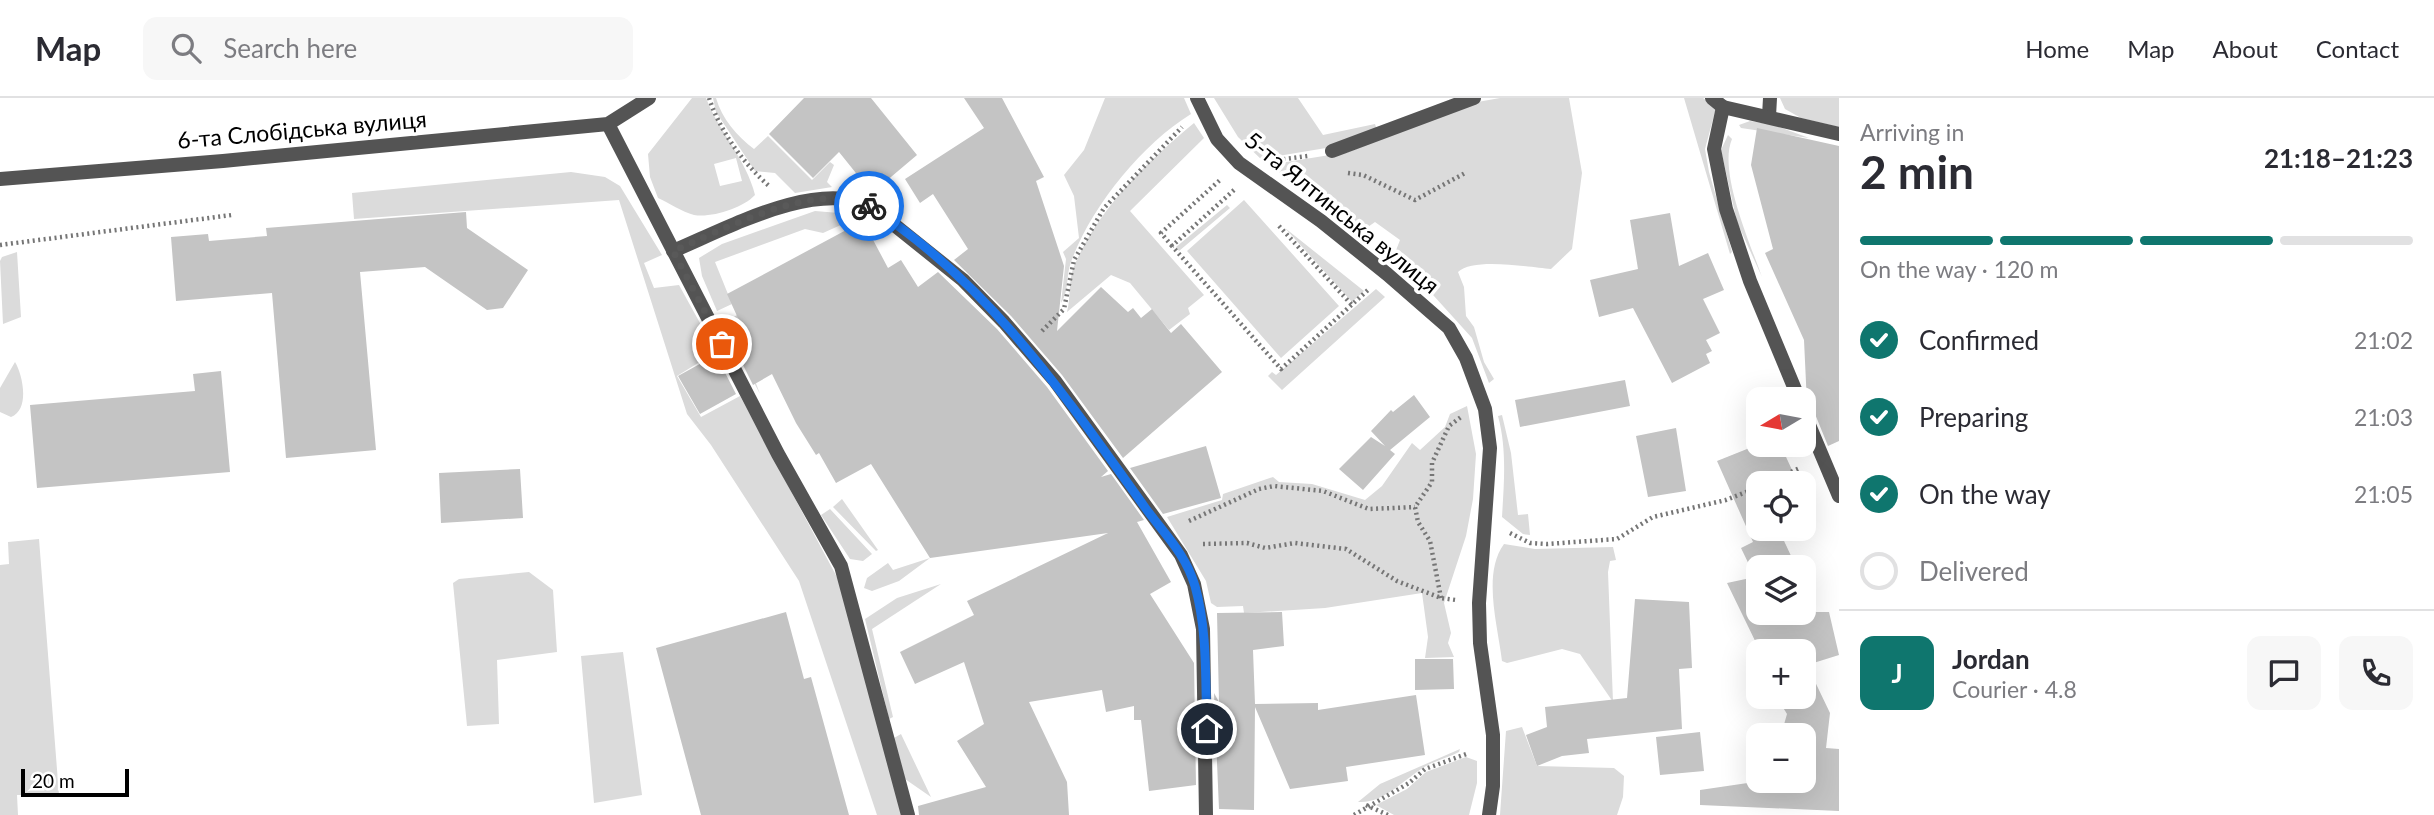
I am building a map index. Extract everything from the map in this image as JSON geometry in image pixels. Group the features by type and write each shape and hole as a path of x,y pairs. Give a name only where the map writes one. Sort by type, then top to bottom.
{"street":[{"path":"649,98 608,124 778,454 841,566 908,815"},
{"name":"5-та Ялтинська вулиця","path":"1197,98 1225,148 1255,175 1321,221 1387,274 1457,338 1485,409 1490,447 1479,604 1480,643 1488,689 1493,749 1489,815"},
{"path":"1332,151 1474,98"},
{"path":"1769,116 1770,98"},
{"path":"1793,387 1749,281 1726,209 1714,140 1717,103 1839,134"},
{"name":"6-та Слобідська вулиця","path":"0,179 237,160 608,124"},
{"path":"673,251 778,208 803,202 848,198 872,207 963,280 1055,380 1143,505 1167,532 1194,584 1203,629 1206,815"},
{"path":"1816,441 1839,496"}],"path":[{"path":"709,98 715,116 750,170 771,188 778,208"},
{"path":"1025,346 1064,309 1071,269 1104,208 1180,129 1204,114"},
{"path":"1172,246 1234,190 1270,162 1332,151"},
{"path":"1305,156 1310,165"},
{"path":"1337,172 1363,175 1415,200 1467,172"},
{"path":"1218,181 1161,233 1281,369 1387,274"},
{"path":"1234,190 1245,197"},
{"path":"0,244 232,215"},
{"path":"1275,221 1352,305"},
{"path":"1441,598 1430,541 1418,522 1415,507 1432,482 1432,463 1449,426 1454,420 1485,409"},
{"path":"1792,471 1823,457"},
{"path":"1167,532 1229,502 1269,487 1323,491 1369,509 1415,507"},
{"path":"1485,529 1507,532 1537,544 1617,539 1653,517 1727,500 1746,492"},
{"path":"1178,551 1213,543 1247,543 1265,548 1295,543 1346,549 1397,581 1441,598 1479,604"},
{"path":"1354,815 1409,783 1425,769 1472,752 1493,749"},
{"path":"1366,806 1388,815"}],"shaded area":[{"path":"692,98 706,98 745,169 755,195 727,211 701,216 689,214 658,198 650,177 648,154","holes":["736,158 742,181 720,186 714,164"]},
{"path":"713,98 716,98 731,126 754,149 768,136 812,180 830,162 834,165 827,182 832,187 795,193 775,173 755,171 716,112"},
{"path":"1105,98 1184,98 1191,114 1154,142 1105,199 1091,220 1071,262 1061,303 1066,259 1063,252 1079,238 1074,196 1064,175 1084,150"},
{"path":"1214,98 1298,98 1323,135 1375,124 1377,130 1332,147 1284,155 1264,162 1238,137"},
{"path":"1500,98 1569,98 1582,173 1572,249 1551,269 1488,264 1465,267 1458,272 1464,287 1466,316 1474,327 1484,362 1494,379 1489,383 1472,338 1395,253 1400,240 1375,222 1365,229 1294,185 1269,165 1348,152 1472,103"},
{"path":"1684,98 1703,98 1716,108 1705,149 1732,252 1730,254"},
{"path":"1780,98 1839,98 1839,127 1801,118 1785,109"},
{"path":"1750,121 1774,125 1809,138 1741,128 1739,125"},
{"path":"1194,123 1204,138 1130,211 1204,295 1188,308 1190,314 1169,330 1130,283 1111,275 1067,312 1073,269 1098,223 1142,170"},
{"path":"1728,135 1732,139 1729,169 1732,188 1762,277 1737,222 1721,150"},
{"path":"571,172 605,177 620,186 662,255 644,263 654,288 679,285 716,352 677,376 701,417 740,396 838,579 902,815 877,815 799,581 711,445 687,414 619,200 354,219 352,193"},
{"path":"1244,200 1339,306 1281,358 1187,251"},
{"path":"1227,205 1230,208 1179,251 1176,247"},
{"path":"815,211 863,215 823,233 805,229 715,262 732,304 717,311 702,276 699,258 722,244"},
{"path":"1285,228 1364,291 1352,302"},
{"path":"17,252 21,317 3,324 0,261 2,257"},
{"path":"1376,289 1385,297 1282,390 1268,376 1272,372 1276,375"},
{"path":"737,315 749,342 742,346 760,394 723,324"},
{"path":"15,362 22,383 23,400 17,413 11,417 0,412 0,388"},
{"path":"1467,406 1476,454 1473,499 1466,536 1444,603 1451,633 1448,643 1454,657 1425,658 1428,637 1422,593 1325,608 1244,613 1243,606 1217,607 1211,603 1206,581 1167,517 1222,500 1223,494 1273,477 1279,482 1312,484 1365,500 1382,486 1412,443 1420,450 1445,427 1450,414"},
{"path":"1502,415 1511,453 1518,515 1528,514 1530,535 1523,534 1502,517 1504,453 1498,416"},
{"path":"842,499 878,550 876,551 833,507"},
{"path":"830,509 872,554 863,561 850,559 821,515"},
{"path":"39,539 59,795 17,795 18,815 0,815 0,565 9,564 8,542"},
{"path":"1504,544 1535,549 1613,547 1616,560 1610,561 1608,572 1613,702 1580,654 1562,649 1507,663 1502,661 1493,585 1497,556"},
{"path":"930,558 899,581 872,591 864,588 867,578 888,563 893,570"},
{"path":"529,572 553,590 557,652 497,660 499,724 467,726 453,583 459,579"},
{"path":"941,584 872,629 893,717 889,719 865,619 897,598"},
{"path":"623,652 642,795 594,803 581,656"},
{"path":"1522,727 1537,766 1614,768 1624,776 1623,797 1617,815 1500,815 1506,731"},
{"path":"901,734 931,797 905,779 894,738"},
{"path":"1460,749 1459,752 1427,766 1384,795 1367,802 1358,802 1380,784"},
{"path":"1466,757 1477,761 1477,783 1469,815 1394,815 1376,805 1407,789 1426,772"}],"building":[{"path":"804,98 871,98 917,155 872,193 839,152 813,178 769,134"},
{"path":"964,98 1002,98 1044,177 1036,181 1064,266 1057,331 1101,287 1128,312 1133,308 1141,318 1152,309 1171,333 1181,324 1222,372 1123,458 1062,375 1011,316 954,260 968,249 933,194 920,203 905,179 984,128"},
{"path":"1757,128 1839,146 1839,441 1828,446 1816,416 1816,387 1806,387 1804,340 1765,253 1773,249 1751,165"},
{"path":"466,212 467,228 528,270 503,308 487,310 425,267 360,272 376,450 286,458 272,293 176,301 171,237 208,234 209,241 267,236 266,228"},
{"path":"1670,213 1679,266 1708,253 1724,290 1703,299 1720,333 1706,340 1712,351 1706,354 1710,363 1672,383 1633,308 1599,317 1590,280 1638,269 1630,220"},
{"path":"863,221 888,268 901,260 918,287 938,272 997,329 1047,387 1108,471 1101,477 1111,474 1144,520 1137,522 1171,582 1150,594 1194,663 1196,785 1149,791 1141,720 1134,720 1134,706 1106,712 1102,690 1029,702 1067,782 1069,815 919,815 918,806 986,787 957,741 984,724 964,662 915,684 900,652 974,615 967,601 1108,533 930,558 871,464 836,483 819,453 816,455 796,423 772,374 753,385 733,345 747,338 727,294"},
{"path":"716,355 736,394 700,414 678,376"},
{"path":"221,371 230,472 37,488 30,405 195,391 193,374"},
{"path":"1625,380 1630,406 1520,427 1515,400"},
{"path":"1414,395 1430,417 1390,450 1395,454 1363,490 1339,469 1371,437 1385,446 1371,431 1391,410 1393,412"},
{"path":"1676,428 1686,491 1648,497 1636,436"},
{"path":"1206,446 1221,498 1163,514 1130,468"},
{"path":"1746,449 1746,457 1786,457 1792,471 1746,471 1746,526 1717,461"},
{"path":"520,469 523,518 441,523 439,473"},
{"path":"1784,541 1791,555 1746,555 1746,558 1741,548 1753,542"},
{"path":"1746,579 1746,622 1727,583"},
{"path":"1635,599 1689,602 1692,668 1679,669 1682,729 1587,739 1589,753 1562,756 1537,766 1526,735 1547,727 1545,707 1627,698"},
{"path":"786,612 804,679 811,677 849,815 701,815 656,648"},
{"path":"1282,612 1284,646 1253,650 1255,704 1318,703 1318,710 1416,695 1425,755 1346,767 1348,781 1290,789 1255,707 1254,810 1219,809 1214,693 1219,702 1217,613"},
{"path":"1816,612 1829,612 1839,655 1816,662 1816,639 1754,639 1747,625 1816,625"},
{"path":"1415,659 1453,659 1454,689 1415,690"},
{"path":"1816,684 1830,713 1826,748 1839,749 1839,811 1700,805 1700,790 1746,783 1746,793 1816,793 1816,723 1784,723 1787,714 1784,709 1816,709"},
{"path":"1700,732 1704,771 1660,775 1656,737"}],"way so far":[{"path":"722,344 673,251 778,208 803,202 848,198 869,206"}],"route":[{"path":"869,206 963,280 1004,322 1055,380 1101,441 1147,511 1161,524 1171,539 1194,584 1203,629 1207,729"}]}
